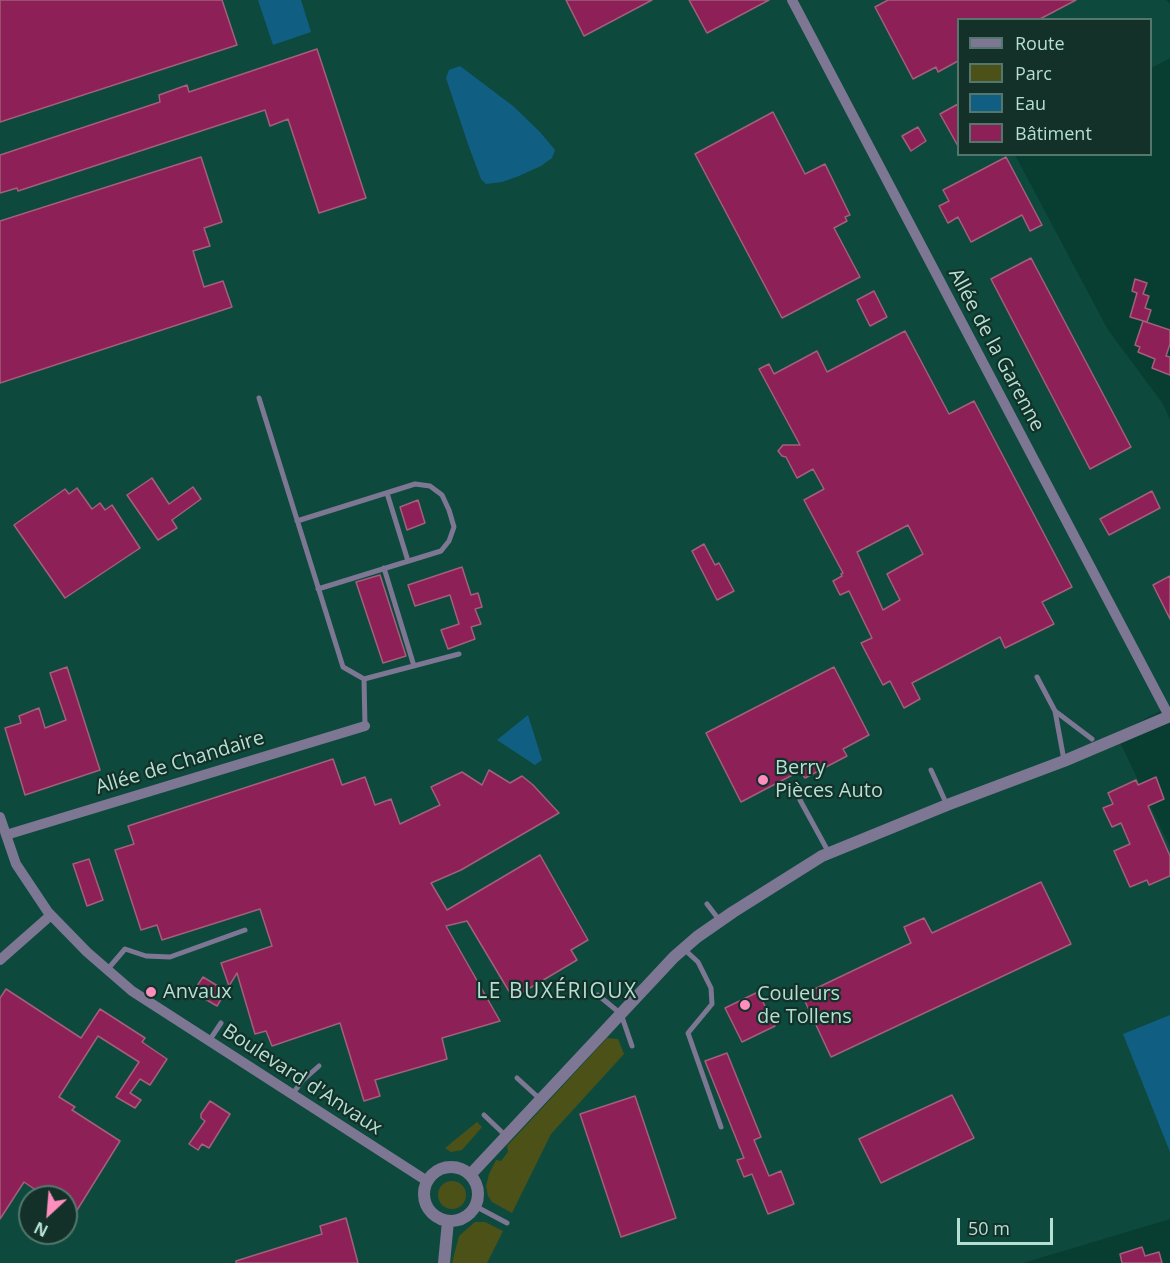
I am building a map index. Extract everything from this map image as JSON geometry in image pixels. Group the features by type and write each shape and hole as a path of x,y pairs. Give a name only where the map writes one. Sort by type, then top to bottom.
{"street":[{"name":"Allée de la Garenne","path":"792,0 1170,716"},
{"path":"470,1175 684,948 776,884 829,853 1064,761 1170,716"},
{"name":"Allée de Chandaire","path":"6,835 365,726"},
{"name":"Boulevard d'Anvaux","path":"0,818 16,864 51,915 107,970 132,991 427,1181"},
{"path":"0,960 51,915"},
{"path":"447,1167 463,1170 470,1175 478,1190 475,1206 464,1218 448,1221 440,1219 427,1207 424,1190 427,1181 439,1170 447,1167"},
{"path":"444,1263 448,1221"}],"lane":[{"path":"259,398 343,667 364,679 459,654"},
{"path":"297,521 415,484 430,486 442,495 449,510 454,527 441,551 318,589"},
{"path":"387,493 408,561"},
{"path":"384,568 414,666"},
{"path":"1037,677 1055,711 1064,761"},
{"path":"364,679 365,726"},
{"path":"1055,711 1092,739"},
{"path":"931,770 947,805"},
{"path":"800,800 829,853"},
{"path":"707,904 720,921"},
{"path":"107,970 125,949 146,956 170,957 245,930"},
{"path":"684,948 698,962 711,988 712,1004 688,1033 721,1127"},
{"path":"598,994 621,1014 632,1046"},
{"path":"209,1041 221,1023"},
{"path":"292,1095 302,1081 319,1066"},
{"path":"518,1078 541,1101"},
{"path":"484,1115 506,1136"},
{"path":"475,1206 507,1223"}],"shaded area":[{"path":"0,0 1166,0 1170,4 1170,58 1152,67 1152,18 957,18 957,156 1016,156 1108,330 1163,404 1170,420 1170,706 1116,734 1170,847 1170,1219 1023,1263 0,1263"}],"green space":[{"path":"607,1038 618,1039 624,1054 551,1134 512,1213 492,1202 486,1186 496,1160 501,1161 508,1152 507,1146"},
{"path":"477,1122 482,1127 462,1150 451,1152 445,1148"},
{"path":"452,1181 462,1185 466,1195 462,1205 452,1209 442,1205 438,1195 442,1185"},
{"path":"475,1222 485,1222 503,1231 487,1263 452,1263 459,1236"}],"water":[{"path":"258,0 301,0 311,32 273,45"},
{"path":"460,66 513,106 540,132 555,150 552,158 541,166 502,182 486,184 481,179 446,78 449,70"},
{"path":"528,715 542,760 535,765 497,740"},
{"path":"1170,1015 1170,1152 1123,1034"}],"building":[{"path":"0,0 222,0 237,45 0,122"},
{"path":"566,0 652,0 584,36"},
{"path":"689,0 769,0 707,33"},
{"path":"888,0 1076,0 1042,18 957,18 957,62 938,72 936,67 913,79 875,7"},
{"path":"317,49 366,198 319,213 288,119 270,126 265,110 18,191 17,188 0,193 0,155 160,102 159,95 187,85 189,92"},
{"path":"957,105 957,144 940,114"},
{"path":"773,112 805,174 825,164 850,215 845,217 847,221 834,228 860,277 782,318 695,154"},
{"path":"918,127 926,141 911,151 902,136"},
{"path":"201,157 222,222 204,228 210,246 193,251 204,287 223,281 232,307 0,383 0,221"},
{"path":"1006,157 1042,225 1030,231 1022,215 971,242 958,217 948,223 939,206 949,201 943,190"},
{"path":"1031,258 1131,447 1090,469 991,279"},
{"path":"1135,279 1147,283 1143,294 1149,296 1145,308 1151,310 1147,322 1130,317 1137,293 1132,291"},
{"path":"874,291 887,317 870,326 857,300"},
{"path":"1143,321 1170,330 1170,344 1166,356 1170,357 1170,375 1152,368 1155,359 1138,352 1140,347 1135,345"},
{"path":"905,331 949,414 974,401 1072,587 1042,602 1054,624 1005,648 1000,637 912,683 920,699 904,708 890,681 883,685 861,643 872,638 849,591 840,595 833,581 843,573 804,500 824,489 813,469 797,478 786,457 778,451 783,445 800,445 759,369 769,364 774,374 817,351 827,372","holes":["908,525 923,554 887,574 900,600 883,610 857,552"]},
{"path":"152,478 169,504 193,487 201,499 172,520 177,528 158,540 127,495"},
{"path":"77,488 92,509 100,503 105,510 112,505 140,548 65,598 14,525 65,489 69,494"},
{"path":"1152,491 1160,508 1109,535 1100,519"},
{"path":"418,500 425,523 407,530 400,507"},
{"path":"704,544 715,565 719,563 734,591 717,600 692,551"},
{"path":"462,567 471,595 478,593 482,607 475,609 481,624 471,627 475,639 448,649 441,630 459,624 450,595 415,606 408,585"},
{"path":"380,575 406,656 383,663 356,582"},
{"path":"1170,576 1170,619 1153,585"},
{"path":"67,667 100,770 25,795 5,728 21,723 19,716 39,708 45,728 66,720 50,673"},
{"path":"834,667 869,735 843,749 847,756 805,778 800,771 741,802 706,733"},
{"path":"333,759 342,785 365,777 375,805 391,799 400,824 440,805 431,787 462,772 482,785 489,770 510,783 522,776 559,813 461,870 431,883 447,910 540,855 588,940 571,950 577,960 513,998 467,921 446,926 500,1021 442,1038 447,1059 375,1080 380,1096 364,1101 340,1023 272,1046 266,1031 255,1034 237,973 229,986 221,963 272,946 260,909 162,940 157,925 141,930 115,850 134,844 128,826"},
{"path":"1156,777 1164,799 1148,806 1170,856 1170,876 1149,885 1147,880 1130,887 1114,851 1130,844 1121,823 1112,827 1103,808 1113,804 1108,793 1136,780 1138,785"},
{"path":"89,859 103,900 87,906 73,864"},
{"path":"1041,882 1071,944 831,1057 802,995 911,943 904,927 924,918 932,933"},
{"path":"203,977 226,991 217,1006 193,992"},
{"path":"6,989 81,1038 100,1009 145,1038 142,1042 167,1059 150,1085 140,1079 130,1093 141,1100 135,1108 116,1097 139,1062 98,1036 59,1097 75,1107 72,1110 120,1141 78,1209 78,1185 28,1185 24,1182 22,1185 18,1185 18,1191 0,1219 0,998"},
{"path":"758,992 775,1026 742,1042 725,1008"},
{"path":"727,1053 761,1137 754,1140 769,1176 781,1171 794,1204 768,1214 752,1174 744,1177 737,1160 744,1158 705,1061"},
{"path":"952,1095 974,1138 881,1183 859,1139"},
{"path":"635,1096 676,1218 621,1237 580,1114"},
{"path":"210,1101 230,1114 209,1148 202,1144 198,1150 189,1144 205,1121 201,1118 201,1114"},
{"path":"346,1218 358,1263 236,1263 236,1261 322,1234 320,1226"},
{"path":"1142,1247 1145,1256 1159,1252 1162,1263 1122,1263 1120,1254"}],"place":[{"name":"Berry Pièces Auto","path":"763,780"},
{"name":"Anvaux","path":"151,992"},
{"name":"Couleurs de Tollens","path":"745,1005"}],"district":[{"name":"LE BUXÉRIOUX","path":"557,992"}]}
